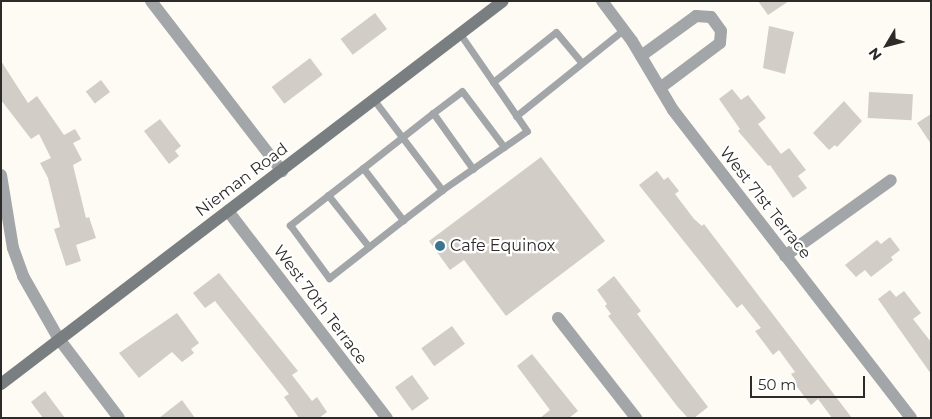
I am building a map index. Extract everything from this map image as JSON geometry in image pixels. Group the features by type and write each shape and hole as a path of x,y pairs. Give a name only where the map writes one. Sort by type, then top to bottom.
{"main road":[{"name":"Nieman Road","path":"1,384 503,1"}],"street":[{"path":"151,1 282,171"},
{"name":"West 71st Terrace","path":"602,1 641,56 673,110 911,418"},
{"path":"641,56 696,16 711,17 721,31 720,43 660,88"},
{"path":"1,175 5,211 13,248 23,276 59,340 119,418"},
{"path":"786,256 891,180"},
{"name":"West 70th Terrace","path":"228,211 387,418"},
{"path":"558,318 636,418"}],"lane":[{"path":"516,116 623,30"},
{"path":"493,82 556,32 582,63"},
{"path":"460,34 527,130 504,148 442,190 329,278 290,225 462,90 504,148"},
{"path":"374,100 442,190"},
{"path":"433,112 474,169"},
{"path":"363,168 403,220"},
{"path":"328,195 369,247"}],"building":[{"path":"758,1 789,1 768,15"},
{"path":"375,13 387,29 353,55 341,39"},
{"path":"769,26 794,32 785,74 763,68"},
{"path":"310,58 323,75 284,104 272,87"},
{"path":"1,61 28,103 37,96 64,135 75,129 81,139 73,143 82,160 73,165 86,218 89,217 96,238 76,245 81,261 66,266 54,229 60,227 48,178 40,163 51,158 39,134 31,139 1,100"},
{"path":"101,80 110,92 95,103 86,91"},
{"path":"732,89 741,100 748,95 766,118 758,124 781,154 789,148 806,170 798,176 807,188 793,198 770,165 768,166 738,131 740,129 719,99"},
{"path":"869,92 913,94 912,120 868,118"},
{"path":"844,101 862,121 837,147 835,145 829,150 813,133"},
{"path":"931,114 931,144 917,123"},
{"path":"160,119 181,146 175,151 179,156 169,164 144,131"},
{"path":"541,157 605,241 506,316 464,260 450,270 429,241"},
{"path":"657,171 664,180 668,177 679,191 675,194 694,219 702,226 704,224 852,418 832,418 818,399 811,405 794,383 796,381 791,374 795,372 779,350 773,355 755,331 761,328 742,304 737,308 639,185"},
{"path":"890,237 900,250 891,257 893,260 871,277 865,270 856,277 845,265 877,240 881,244"},
{"path":"219,273 298,371 292,375 312,401 317,397 327,412 319,418 299,418 284,397 289,394 215,301 205,308 193,293"},
{"path":"614,276 641,311 637,314 708,407 694,418 688,418 677,406 608,316 611,314 605,306 607,304 597,290"},
{"path":"890,290 896,297 904,291 921,313 913,319 931,342 931,374 878,299"},
{"path":"177,313 199,343 191,349 194,353 182,362 172,352 139,378 119,353"},
{"path":"452,326 465,344 434,366 421,348"},
{"path":"532,354 578,411 569,418 540,418 550,410 517,366"},
{"path":"412,375 429,398 412,411 395,387"},
{"path":"45,391 65,418 43,418 31,402"},
{"path":"182,400 195,418 159,418"}],"place":[{"name":"Cafe Equinox","path":"440,246"}]}
